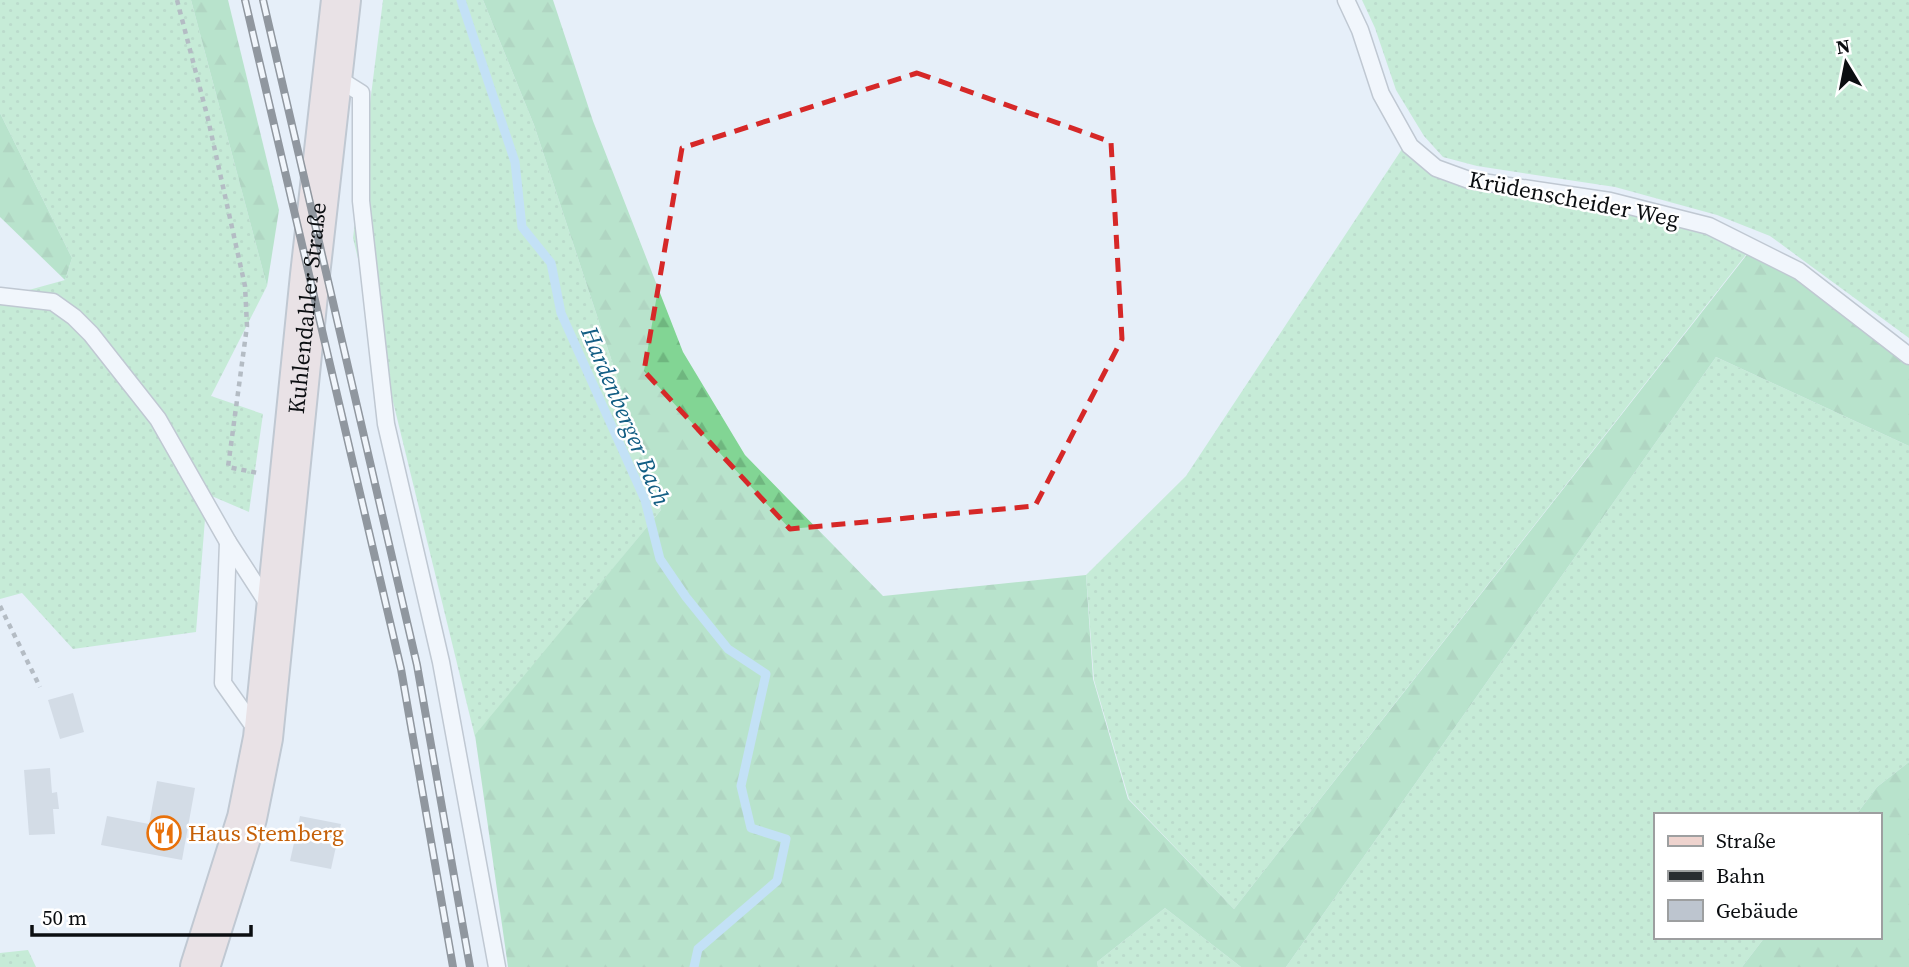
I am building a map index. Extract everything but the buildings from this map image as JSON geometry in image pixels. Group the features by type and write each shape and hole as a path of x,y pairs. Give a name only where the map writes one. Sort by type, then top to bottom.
{"main road":[{"name":"Kuhlendahler Straße","path":"200,967 247,818 263,738 341,0"}],"lane":[{"name":"Krüdenscheider Weg","path":"1346,0 1360,30 1381,94 1410,146 1436,168 1469,180 1610,201 1709,226 1799,271 1909,356"},
{"path":"334,76 361,93 361,201 386,424 440,662 497,967"},
{"path":"0,296 53,302 91,334 158,419 228,542 276,615"},
{"path":"228,542 223,683 263,738"}],"path":[{"path":"177,0 208,118 244,286 247,326 229,467 289,480"},
{"path":"0,606 40,687"}],"highlighted area":[{"path":"917,73 1111,142 1122,339 1035,506 790,529 644,371 682,148"}],"green space":[{"path":"0,0 191,0 267,286 211,396 263,414 249,512 207,494 196,632 73,649 22,593 0,599 0,298 65,280 72,258 0,113"},
{"path":"191,0 228,0 279,210 267,286"},
{"path":"383,0 483,0 534,125 661,510 475,737 353,238"},
{"path":"483,0 553,0 593,121 683,352 745,455 883,596 1086,575 1093,679 1128,799 1234,909 1749,252 1805,281 1909,363 1909,446 1716,357 1286,967 1241,967 1165,908 1097,962 1098,967 508,967 475,735 661,510 534,125"},
{"path":"1362,0 1909,0 1909,338 1770,236 1717,215 1615,187 1477,166 1443,157 1424,136 1396,90 1375,28"},
{"path":"0,113 72,258 65,280 0,217"},
{"path":"1402,149 1429,174 1464,188 1613,210 1707,235 1748,252 1234,909 1129,799 1094,680 1086,575 1186,476"},
{"path":"1716,357 1909,446 1909,762 1877,787 1858,813 1654,813 1654,939 1763,939 1742,967 1286,967"},
{"path":"1909,762 1909,967 1742,967 1763,939 1881,939 1881,813 1858,813 1877,787"},
{"path":"1165,908 1241,967 1098,967 1097,962"},
{"path":"28,950 36,967 0,967 0,953"}],"waterway":[{"name":"Hardenberger Bach","path":"461,0 515,162 522,227 551,263 561,313 645,500 660,559 686,597 728,649 766,674 741,786 751,828 786,839 777,881 698,949 694,967"}],"railway":[{"path":"245,0 401,669 453,967"},
{"path":"263,0 417,665 470,967"}],"place":[{"name":"Haus Stemberg","path":"164,833"}]}
